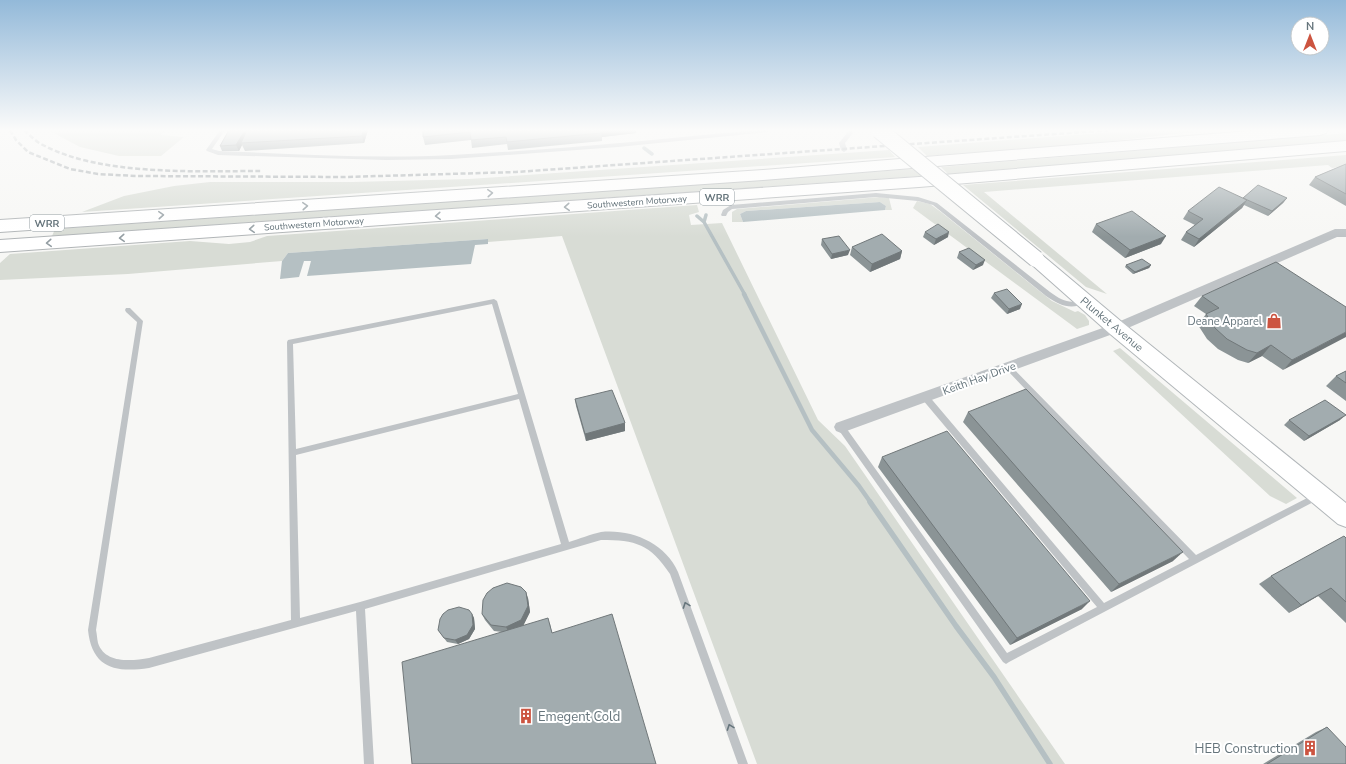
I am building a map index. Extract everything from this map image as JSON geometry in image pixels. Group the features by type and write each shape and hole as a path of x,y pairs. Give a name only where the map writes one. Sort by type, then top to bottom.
{"highway":[{"name":"Southwestern Motorway","path":"0,226 763,175 881,166"},
{"name":"Southwestern Motorway","path":"0,246 912,182 1109,166"}],"main road":[{"name":"Plunket Avenue","path":"922,166 1116,328 1346,517"}],"street":[{"name":"Keith Hay Drive","path":"841,427 1116,328 1335,233 1346,233"}],"lane":[{"path":"724,215 725,211 732,207 876,195 927,201 935,204 1048,294 1065,305 1076,305 1085,302"},
{"path":"296,624 290,342 494,301 566,546"},
{"path":"128,310 140,321 92,630 94,647 99,655 110,662 131,667 296,624 601,536 628,536 640,540 661,554 674,572 743,764"},
{"path":"1008,367 1195,560"},
{"path":"293,452 522,396"},
{"path":"925,397 1104,608"},
{"path":"841,427 1006,659 1320,495"},
{"path":"360,606 369,764"}],"shaded area":[{"path":"662,166 767,166 82,212 124,196 174,186 210,182 352,182 469,179"},
{"path":"957,166 1049,166 948,174 941,167"},
{"path":"1210,166 1320,166 984,192 1107,294 1086,287 963,185"},
{"path":"1329,166 1346,166 1346,166 1332,168"},
{"path":"914,169 922,176 52,236 55,229"},
{"path":"880,197 889,198 892,210 885,210 886,206 880,202 746,211 740,214 743,222 732,222 732,212 737,209"},
{"path":"917,201 930,204 941,212 1052,301 1085,315 1089,321 1089,325 1077,329 913,208"},
{"path":"880,202 886,206 885,210 743,222 740,214 746,211"},
{"path":"697,205 699,212 689,215 691,225 722,223 818,420 845,446 1065,764 757,764 562,236 488,242 488,239 288,253 282,261 128,274 0,280 0,263 10,254 190,241 229,244 250,242 267,236"},
{"path":"488,239 488,244 475,245 471,264 307,276 311,261 304,261 299,277 280,279 282,261 288,253"},
{"path":"1120,348 1297,498 1286,504 1270,496 1113,351"}],"building":[{"path":"1342,166 1346,166 1346,194 1315,177"},
{"path":"1258,185 1287,198 1272,211 1243,198"},
{"path":"1219,187 1247,200 1199,239 1186,232 1203,219 1188,211"},
{"path":"1132,211 1166,236 1130,250 1096,224"},
{"path":"938,224 949,232 936,239 925,232"},
{"path":"882,234 902,251 872,264 852,247"},
{"path":"839,236 850,250 832,254 822,239"},
{"path":"969,248 985,260 976,265 959,252"},
{"path":"1142,259 1151,265 1135,272 1126,265"},
{"name":"Deane Apparel","path":"1276,262 1346,307 1346,332 1292,360 1271,345 1257,353 1247,350 1227,339 1215,328 1206,314 1219,308 1202,296"},
{"path":"1007,289 1022,304 1009,309 994,293"},
{"path":"1346,371 1346,383 1336,376"},
{"path":"1026,389 1183,552 1119,584 968,412"},
{"path":"612,390 625,423 585,434 575,399"},
{"path":"1325,400 1346,415 1309,436 1289,420"},
{"path":"947,431 1090,601 1017,638 882,457"},
{"path":"1344,536 1346,538 1346,602 1331,588 1301,605 1271,576"},
{"path":"507,583 521,587 526,592 528,606 521,620 506,627 491,625 482,614 483,600 487,593 493,588"},
{"path":"459,607 469,610 472,614 473,625 467,635 455,640 444,638 438,630 440,619 448,610"},
{"name":"Emegent Cold","path":"612,614 656,764 412,764 402,662 548,618 552,633"},
{"name":"HEB Construction","path":"1327,727 1346,747 1346,764 1267,764"}],"waterway":[{"path":"704,222 706,215"},
{"path":"697,216 704,222"},
{"path":"704,222 745,295"},
{"path":"744,294 812,430 859,486 871,503"},
{"path":"870,502 956,626 994,677 1050,764"}],"railway":[{"path":"62,166 70,169 98,174 136,176 345,177 516,172 606,166"},
{"path":"113,166 150,170 261,171"}],"place":[{"name":"Deane Apparel","path":"1274,321"},
{"name":"Emegent Cold","path":"526,716"},
{"name":"HEB Construction","path":"1310,748"}]}
